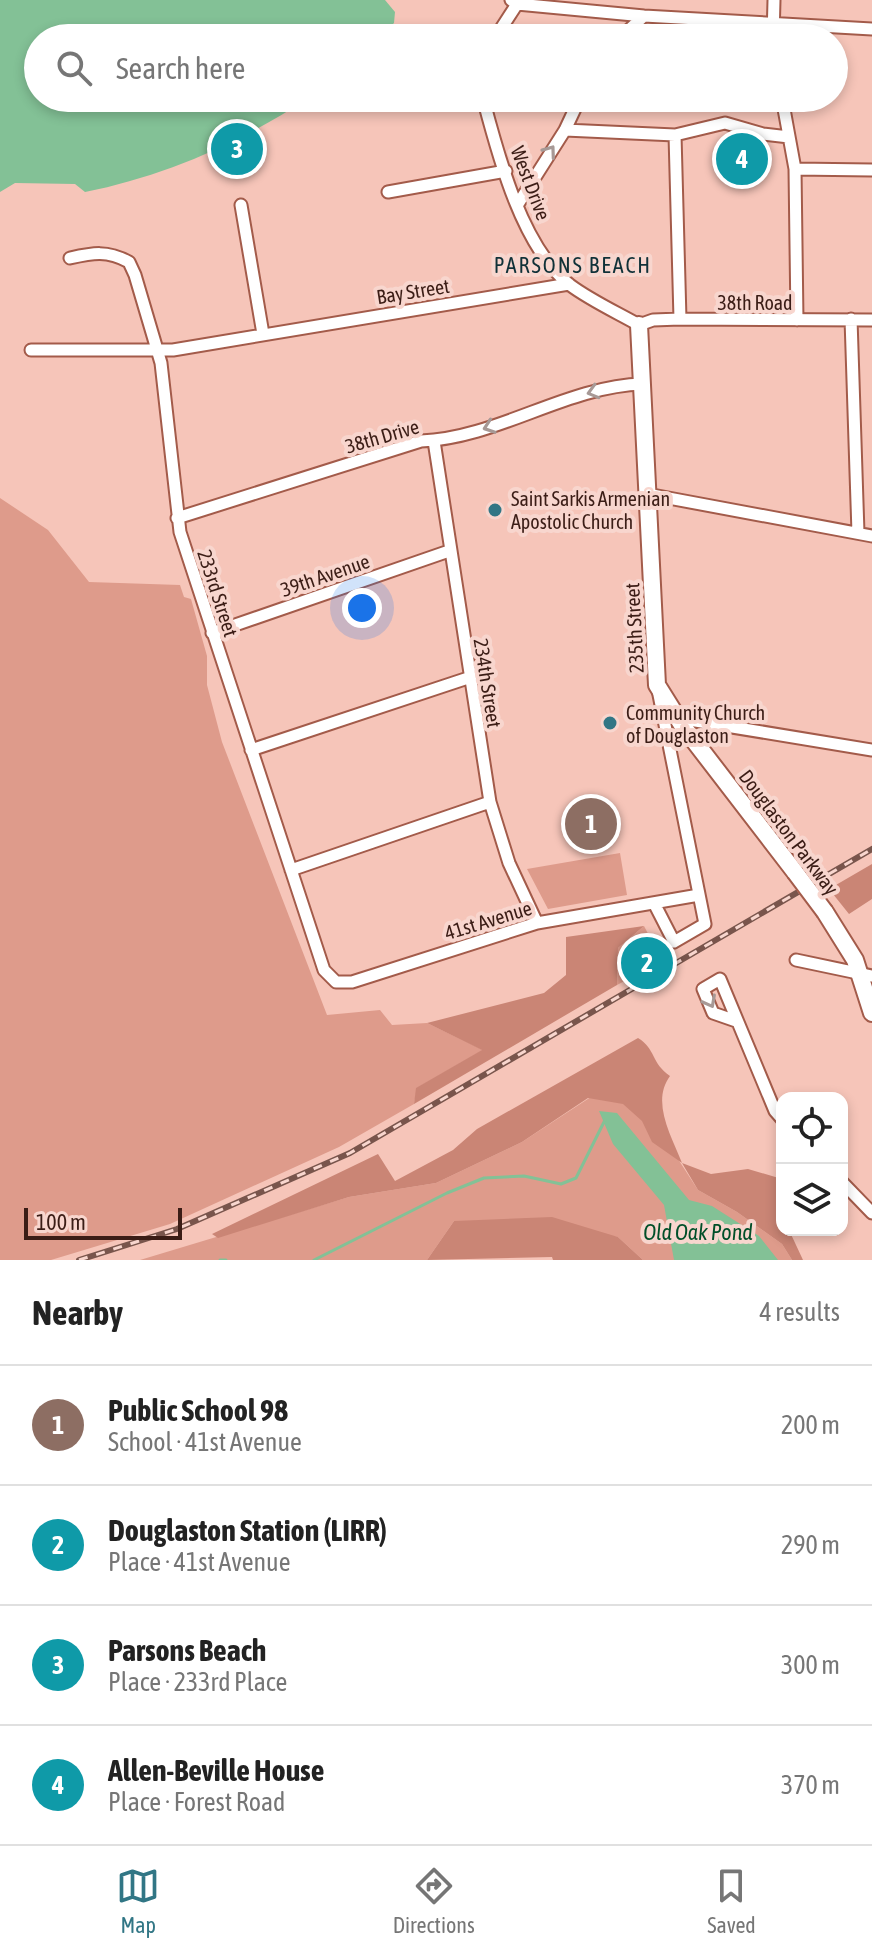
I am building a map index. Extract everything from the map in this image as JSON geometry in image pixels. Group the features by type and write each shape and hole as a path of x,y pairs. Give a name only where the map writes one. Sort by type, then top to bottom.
{"main road":[{"name":"235th Street","path":"639,325 657,685"},
{"name":"Douglaston Parkway","path":"657,685 677,718 844,940 866,975 872,1013"}],"street":[{"path":"772,22 774,0"},
{"path":"503,24 516,1 644,16 801,24"},
{"path":"635,24 644,16"},
{"path":"848,27 872,29"},
{"name":"West Drive","path":"487,112 518,204 539,251 569,284 639,325"},
{"path":"518,204 573,112"},
{"path":"785,112 795,169 797,320"},
{"path":"565,130 675,135 725,123 763,134 789,137"},
{"path":"675,135 680,319"},
{"path":"795,169 872,170"},
{"path":"388,192 506,171"},
{"path":"31,350 156,351 263,334 241,205"},
{"name":"233rd Street","path":"70,258 99,251 114,253 129,262 161,363 173,453 177,518 324,970 336,982"},
{"name":"Bay Street","path":"263,334 569,284"},
{"name":"38th Road","path":"639,325 653,320 680,319 872,320"},
{"path":"851,319 858,533"},
{"name":"38th Drive","path":"177,518 421,441 457,438 595,391 643,384"},
{"name":"234th Street","path":"434,441 468,678 490,802 509,863 537,923"},
{"path":"647,494 872,536"},
{"name":"39th Avenue","path":"212,633 449,551"},
{"path":"251,750 468,678"},
{"name":"235th Street","path":"654,903 674,942 705,924 673,757 658,705 657,685"},
{"path":"677,718 872,750"},
{"path":"673,757 679,748 694,740"},
{"path":"291,870 490,802"},
{"name":"41st Avenue","path":"336,982 352,982 537,923 699,895"},
{"path":"796,960 866,975"},
{"path":"736,1021 713,1013 703,989 720,979 776,1112"},
{"path":"848,1188 872,1213"},
{"path":"854,1195 872,1198"}],"shaded area":[{"path":"0,498 48,530 89,582 180,585 184,597 191,599 207,656 207,685 222,742 327,1015 380,1010 392,1025 427,1023 483,1050 417,1088 414,1104 339,1147 170,1224 51,1260 0,1260"},
{"path":"620,853 627,895 548,909 527,869"},
{"path":"872,864 872,899 849,914 829,889"},
{"path":"644,926 655,947 629,962 636,975 617,985 618,948"},
{"path":"644,926 618,948 617,985 414,1104 416,1088 482,1050 427,1023 544,993 566,975 566,937"},
{"path":"638,1038 670,1076 662,1097 663,1108 668,1130 682,1163 652,1142 642,1121 623,1104 588,1098 522,1142 436,1183 349,1197 218,1238 212,1234 378,1154 395,1181 453,1150 477,1129"},
{"path":"600,1091 636,1094 698,1190 737,1212 782,1244 792,1260 643,1260 618,1237 454,1221 427,1260 140,1260 349,1197 436,1183 522,1142"},
{"path":"682,1163 711,1174 748,1169 776,1177 776,1236 792,1236 803,1260 792,1260 782,1244 737,1212 698,1190"},
{"path":"552,1217 618,1237 643,1260 553,1260 552,1257 427,1260 454,1221"}],"water":[{"path":"0,0 385,0 395,12 393,24 24,24 24,112 285,112 201,156 144,177 85,192 75,184 15,183 0,192"},
{"name":"Old Oak Pond","path":"599,1111 617,1113 689,1200 712,1206 759,1236 778,1260 674,1260 664,1205 613,1144"}],"waterway":[{"path":"314,1260 447,1193 484,1178 524,1176 561,1184 576,1178 605,1120"},
{"path":"220,1260 226,1260"}],"railway":[{"path":"79,1260 177,1229 350,1153 872,849"}],"place":[{"name":"Parsons Beach","path":"237,149"},
{"name":"Allen-Beville House","path":"742,159"},
{"name":"Saint Sarkis Armenian Apostolic Church","path":"495,510"},
{"name":"Community Church of Douglaston","path":"610,723"},
{"name":"Public School 98","path":"591,824"},
{"name":"Douglaston Station (LIRR)","path":"647,963"}],"district":[{"name":"PARSONS BEACH","path":"573,265"}]}
